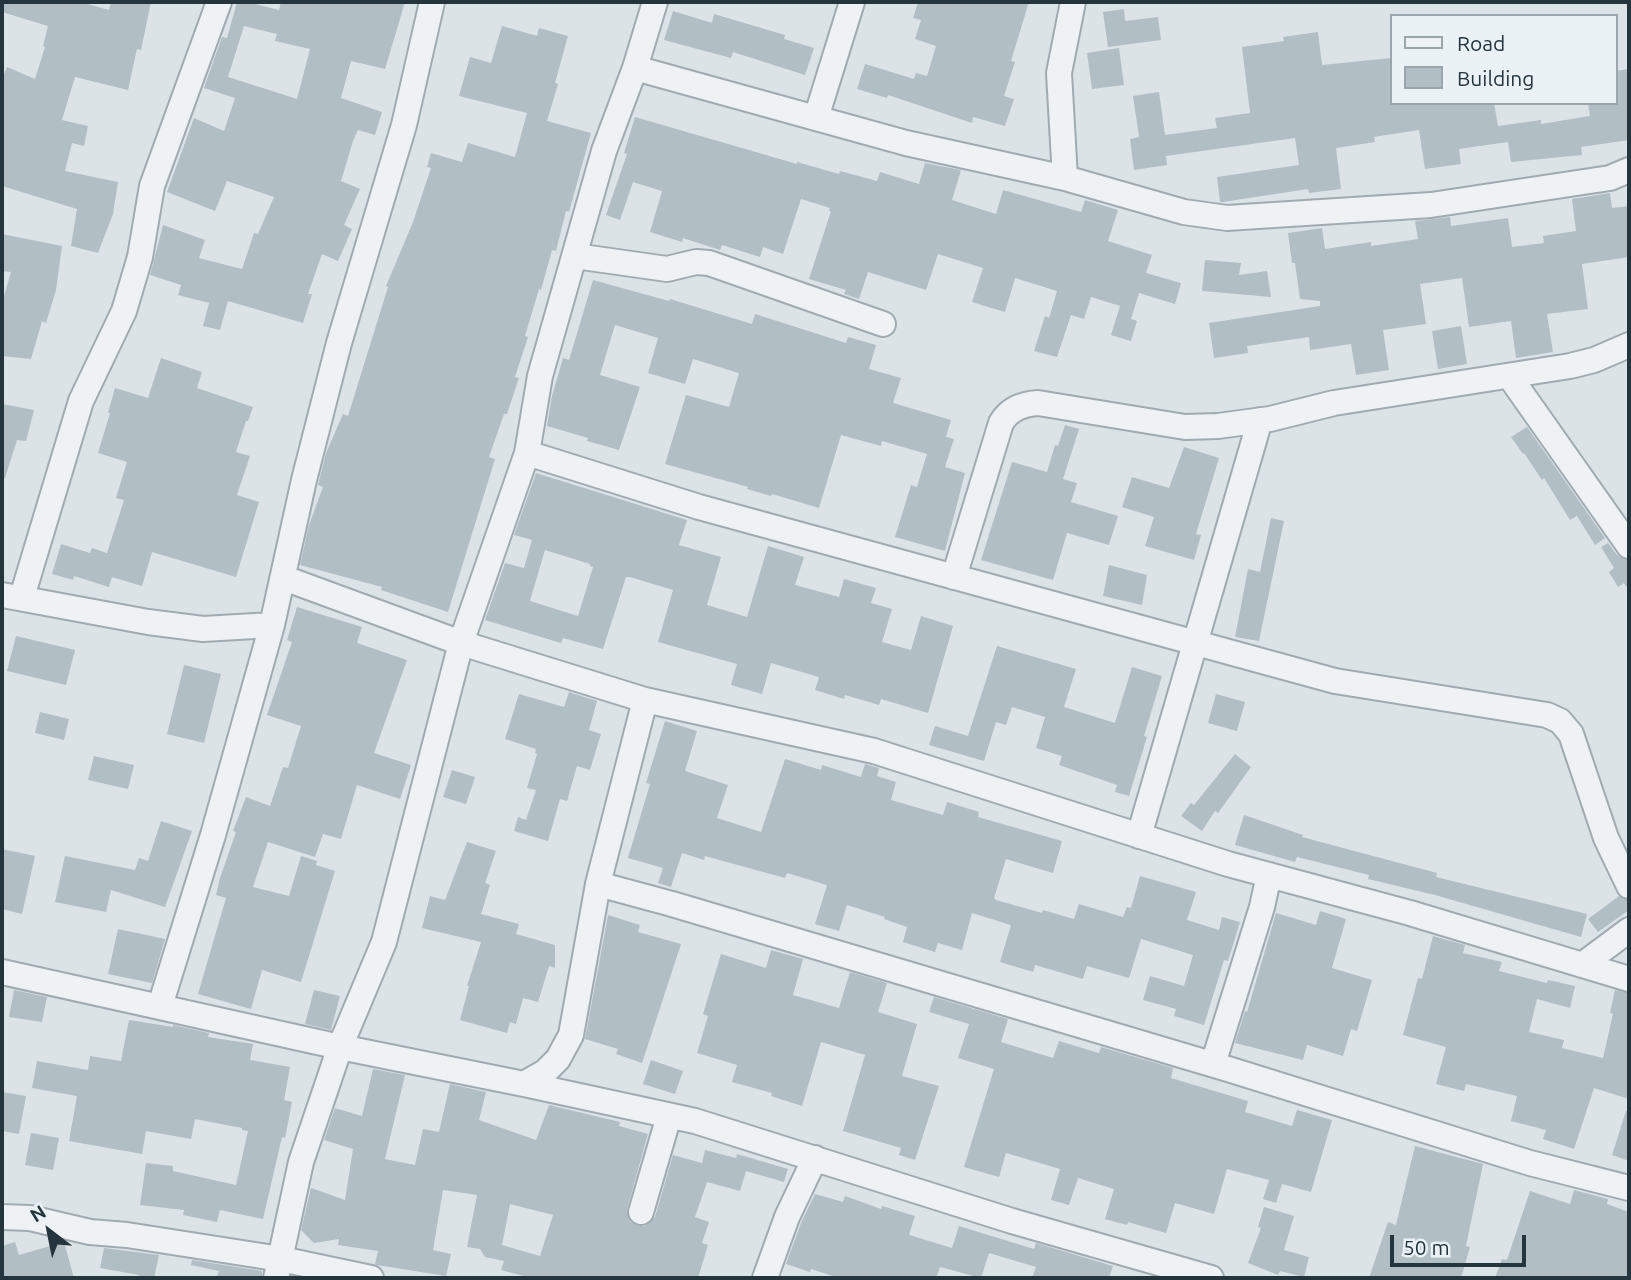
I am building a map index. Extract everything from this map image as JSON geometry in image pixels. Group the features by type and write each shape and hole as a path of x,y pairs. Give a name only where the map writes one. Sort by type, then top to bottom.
{"street":[{"path":"219,2 152,186 140,257 124,311 81,401 12,596 148,622 203,629 272,625"},
{"path":"160,1006 213,835 272,625 310,455 339,343 404,125 432,2"},
{"path":"279,1268 302,1162 340,1047 384,942 461,643 527,453 540,376 604,151 635,68 655,2"},
{"path":"816,118 852,2"},
{"path":"1065,178 1059,73 1073,2"},
{"path":"635,68 906,143 1065,178 1184,212 1227,218 1431,205 1610,178 1629,170"},
{"path":"575,256 667,269 696,262 709,262 883,324"},
{"path":"954,577 1001,423 1015,408 1038,403 1185,427 1218,426 1260,420 1334,403 1510,377 1594,360 1629,345"},
{"path":"1510,377 1629,546"},
{"path":"1139,836 1260,420"},
{"path":"527,453 699,507 1335,681 1539,713 1560,721 1570,734 1606,838 1629,886"},
{"path":"284,578 461,643 645,700 874,751 1139,836 1629,979"},
{"path":"524,1084 545,1072 558,1059 571,1035 598,884 645,700"},
{"path":"1213,1064 1262,907 1269,875"},
{"path":"598,884 1213,1064 1530,1163 1629,1188"},
{"path":"1582,965 1629,930"},
{"path":"2,972 669,1116 815,1158 1170,1272 1211,1278"},
{"path":"641,1212 669,1116"},
{"path":"765,1278 787,1217 815,1158"},
{"path":"2,1217 30,1218 90,1232 127,1235 279,1268 371,1278"}],"building":[{"path":"2,2 80,2 109,10 111,2 151,2 141,50 137,49 128,90 75,77 62,120 88,126 84,146 72,143 65,171 118,182 113,214 98,253 71,246 77,209 2,186 2,79 7,67 35,79 48,26 2,12"},
{"path":"237,2 279,10 281,2 405,2 385,69 351,61 341,98 382,112 375,135 358,130 353,141 341,181 360,189 344,225 352,229 338,261 322,254 308,294 312,294 303,323 228,301 220,330 203,326 209,303 178,295 181,285 150,275 163,225 205,240 199,258 242,269 254,233 258,234 274,197 227,181 215,211 167,192 194,118 224,131 235,98 204,88 222,37 227,38","holes":["244,26 277,34 275,41 310,49 297,99 228,77"]},
{"path":"918,2 1029,2 1011,61 1015,62 1004,96 1014,99 1005,126 973,117 972,123 888,95 887,98 857,89 865,64 914,79 916,73 927,76 936,46 915,39 921,20 913,18"},
{"path":"1124,9 1125,21 1158,17 1161,40 1108,47 1103,12"},
{"path":"673,11 712,23 714,14 785,35 784,39 814,48 805,75 733,52 731,58 664,40"},
{"path":"502,26 537,36 539,28 568,36 547,121 591,133 556,251 552,250 541,290 539,289 515,377 519,378 489,457 495,459 448,612 381,590 382,587 300,565 309,525 323,487 318,485 326,453 343,414 348,416 388,287 386,286 413,222 431,168 427,167 431,153 462,162 468,143 515,157 527,113 459,96 470,57 491,63"},
{"path":"1318,32 1322,65 1390,58 1390,105 1494,105 1498,126 1541,120 1541,124 1590,116 1588,105 1617,105 1617,71 1629,69 1629,140 1581,147 1582,155 1511,162 1508,142 1459,149 1461,164 1425,169 1419,130 1374,137 1375,142 1336,148 1341,189 1309,193 1308,189 1223,202 1220,202 1217,177 1299,165 1295,138 1166,156 1167,165 1134,170 1130,139 1139,137 1133,96 1159,92 1165,135 1217,128 1215,118 1250,113 1242,47 1284,41 1283,37"},
{"path":"1119,48 1124,85 1092,89 1087,53"},
{"path":"635,117 797,164 877,181 880,172 919,184 925,163 961,170 952,200 996,214 1003,190 1081,212 1085,200 1118,210 1108,241 1152,255 1146,273 1181,283 1175,304 1139,293 1131,319 1137,321 1131,341 1111,335 1120,306 1091,297 1084,319 1071,315 1057,357 1034,351 1045,316 1049,318 1057,291 1015,278 1005,312 972,302 983,268 938,254 926,290 868,272 859,299 844,294 846,290 809,279 831,211 830,208 801,199 783,254 763,247 760,257 722,245 720,250 683,238 682,242 650,232 662,191 633,182 620,220 606,215 627,154 624,153"},
{"path":"1610,193 1612,208 1629,206 1629,257 1582,264 1588,309 1547,314 1553,352 1516,358 1511,321 1469,327 1462,278 1420,284 1426,324 1383,330 1389,370 1356,375 1351,344 1310,350 1309,337 1247,346 1248,353 1214,358 1209,323 1320,306 1320,301 1300,299 1288,233 1322,228 1325,249 1371,242 1371,246 1418,239 1415,221 1450,217 1451,226 1508,218 1512,247 1544,243 1543,236 1576,231 1572,199"},
{"path":"2,234 62,246 56,290 46,323 42,321 31,359 2,356 2,303 11,272 2,271"},
{"path":"1205,260 1241,263 1239,275 1267,271 1271,297 1202,291"},
{"path":"593,280 669,301 670,299 752,324 755,314 846,343 848,337 876,345 869,369 901,378 893,403 951,420 946,437 954,439 945,467 965,473 945,551 895,537 911,485 917,487 927,454 882,441 881,446 841,435 819,508 665,464 686,395 729,407 739,373 693,359 685,384 648,373 658,338 615,325 600,375 640,387 619,450 547,426 563,358 569,360"},
{"path":"1461,326 1467,364 1438,369 1432,331"},
{"path":"161,358 202,372 197,388 253,407 236,452 250,456 237,495 259,502 236,577 152,552 142,586 112,577 109,587 74,576 73,580 52,574 61,544 90,553 92,548 107,553 124,500 116,498 127,462 98,453 108,413 115,388 148,398"},
{"path":"2,404 34,410 26,441 17,440 5,478 2,478"},
{"path":"1065,425 1079,429 1063,479 1077,483 1071,502 1118,516 1109,545 1067,533 1053,580 981,560 1012,462 1047,472 1055,445 1058,446"},
{"path":"1527,427 1605,538 1595,545 1577,516 1570,520 1544,478 1542,480 1511,437"},
{"path":"1184,447 1219,458 1196,534 1201,535 1194,560 1145,546 1154,517 1122,507 1132,477 1169,488"},
{"path":"536,473 687,520 679,545 721,557 707,605 747,617 768,546 804,557 795,585 839,597 844,579 876,588 871,603 892,609 882,642 911,650 921,616 953,626 928,713 881,699 879,705 845,695 844,699 815,690 819,677 771,663 762,694 731,685 737,664 658,642 673,590 630,577 626,577 603,649 563,638 561,643 485,620 505,563 524,568 532,540 514,535","holes":["545,550 593,567 578,616 530,601"]},
{"path":"1271,518 1284,521 1259,641 1235,637 1248,569 1260,572"},
{"path":"1608,543 1617,555 1629,561 1629,591 1624,583 1618,587 1609,572 1614,568 1601,547"},
{"path":"1109,565 1147,575 1142,605 1103,596"},
{"path":"297,607 362,627 357,643 407,660 374,753 411,765 400,799 357,785 341,839 323,834 315,857 268,842 253,887 289,896 301,856 317,861 316,865 335,871 301,982 262,970 251,1009 198,994 226,898 216,895 220,878 246,797 270,806 283,767 288,768 301,726 267,715 292,642 287,640"},
{"path":"16,636 75,650 66,685 7,671"},
{"path":"997,646 1076,669 1064,707 1115,723 1132,667 1162,676 1129,796 1115,792 1117,785 1059,765 1062,756 1036,748 1045,717 1012,707 1006,725 996,722 984,761 929,745 935,726 968,736"},
{"path":"184,665 221,674 204,743 167,734"},
{"path":"569,692 597,701 589,730 601,734 590,770 577,766 567,801 560,799 548,841 514,831 518,817 526,820 536,790 527,788 537,754 536,749 505,739 519,694 564,707"},
{"path":"1216,694 1245,702 1237,731 1208,723"},
{"path":"40,712 69,719 64,740 35,733"},
{"path":"665,721 697,731 685,771 728,785 717,818 761,832 785,759 821,770 822,765 861,777 865,764 879,768 877,776 896,782 891,800 943,815 947,802 979,812 978,817 1062,841 1053,873 1006,859 994,898 996,900 1074,919 1079,904 1123,917 1127,907 1131,908 1140,876 1196,892 1187,920 1219,930 1222,917 1240,922 1228,961 1224,960 1204,1025 1174,1016 1176,1009 1143,1000 1150,976 1184,986 1193,955 1141,939 1129,978 1087,966 1083,979 1035,965 1033,972 1000,962 1011,925 972,913 962,950 938,943 935,952 903,942 907,927 847,905 839,931 815,924 827,885 787,873 785,878 705,856 704,860 682,853 671,887 658,883 663,868 628,858 650,784 646,783"},
{"path":"1235,754 1251,767 1202,831 1181,816 1191,803 1194,805"},
{"path":"94,756 134,765 128,789 88,780"},
{"path":"452,770 475,777 466,804 443,797"},
{"path":"1244,815 1303,835 1302,837 1437,873 1436,877 1587,914 1581,937 1435,895 1368,879 1369,875 1297,857 1295,862 1235,845"},
{"path":"161,821 192,831 165,907 111,890 106,912 55,902 65,856 135,870 139,858 148,861"},
{"path":"467,842 496,851 485,883 490,885 481,914 519,924 516,934 555,945 555,968 549,966 538,1002 523,998 516,1024 510,1022 507,1033 460,1020 481,942 422,928 430,896 445,900"},
{"path":"2,849 35,856 22,914 2,909"},
{"path":"1619,896 1629,901 1629,910 1598,932 1588,919"},
{"path":"1320,911 1346,919 1332,968 1372,980 1357,1031 1351,1029 1343,1056 1307,1045 1303,1060 1235,1043 1245,1011 1247,1012 1276,913 1316,925"},
{"path":"608,915 640,925 638,932 681,944 642,1063 616,1054 618,1049 585,1039"},
{"path":"118,929 165,939 152,983 108,974"},
{"path":"1433,936 1465,945 1463,953 1502,962 1499,971 1547,983 1548,980 1575,986 1570,1008 1537,999 1529,1032 1564,1040 1562,1048 1603,1058 1613,1014 1610,1013 1615,990 1629,993 1629,1099 1594,1088 1574,1149 1543,1139 1546,1130 1511,1121 1517,1096 1466,1084 1464,1091 1436,1084 1446,1047 1403,1035 1418,978 1422,979"},
{"path":"771,950 803,959 793,995 839,1008 850,972 887,983 878,1012 917,1024 902,1076 939,1086 915,1160 899,1155 901,1148 843,1131 865,1055 821,1042 802,1106 771,1096 772,1093 732,1082 737,1065 697,1053 708,1016 703,1014 721,954 766,968"},
{"path":"14,990 47,997 42,1022 9,1017"},
{"path":"314,990 340,996 331,1030 305,1024"},
{"path":"934,997 1008,1019 1001,1042 1053,1058 1059,1041 1099,1053 1101,1047 1173,1068 1171,1078 1248,1101 1245,1112 1292,1126 1297,1110 1332,1120 1311,1192 1282,1184 1276,1203 1263,1199 1269,1180 1227,1169 1214,1214 1175,1203 1166,1233 1128,1222 1127,1225 1105,1219 1114,1189 1078,1178 1069,1205 1051,1200 1060,1169 1006,1153 999,1177 964,1167 994,1069 958,1058 969,1024 929,1012"},
{"path":"129,1020 173,1025 209,1033 208,1037 253,1044 250,1060 290,1067 284,1100 292,1102 263,1219 220,1210 217,1222 183,1215 184,1210 140,1205 146,1163 173,1166 173,1171 236,1185 248,1131 195,1119 191,1139 146,1131 142,1154 69,1141 77,1096 32,1088 37,1061 88,1070 90,1056 121,1061"},
{"path":"651,1060 683,1071 675,1094 643,1084"},
{"path":"373,1069 405,1075 385,1159 415,1165 423,1129 439,1132 450,1084 486,1092 479,1120 536,1140 549,1105 620,1122 619,1126 648,1134 627,1209 630,1222 638,1226 645,1226 655,1217 673,1155 702,1163 705,1150 736,1158 737,1154 788,1169 784,1182 746,1171 740,1191 707,1182 695,1217 709,1222 702,1243 708,1245 698,1278 531,1278 501,1270 504,1261 485,1257 480,1249 467,1247 477,1195 443,1190 433,1250 451,1254 446,1276 377,1265 378,1251 338,1245 339,1239 314,1243 301,1230 311,1188 345,1200 353,1149 324,1140 335,1108 362,1116","holes":["510,1204 553,1215 540,1256 502,1245"]},
{"path":"2,1092 26,1096 19,1134 2,1131"},
{"path":"1626,1111 1629,1111 1629,1161 1612,1155"},
{"path":"31,1133 59,1138 53,1170 25,1165"},
{"path":"1415,1146 1483,1164 1466,1246 1470,1247 1461,1278 1369,1278 1388,1222 1396,1225"},
{"path":"1574,1190 1608,1199 1607,1204 1629,1212 1629,1278 1495,1278 1502,1259 1507,1260 1530,1191 1570,1204"},
{"path":"815,1194 843,1202 845,1196 881,1209 882,1206 915,1216 909,1235 952,1248 959,1226 1034,1249 1036,1243 1113,1266 1109,1278 1032,1278 1036,1267 989,1253 981,1278 940,1267 936,1278 839,1278 811,1269 810,1272 786,1264"},
{"path":"1264,1207 1294,1216 1284,1250 1309,1257 1304,1277 1280,1271 1278,1275 1248,1263 1261,1228 1258,1227"},
{"path":"15,1242 19,1255 64,1242 74,1278 2,1278 2,1246"},
{"path":"104,1248 159,1255 154,1278 138,1278 139,1275 100,1268"},
{"path":"192,1260 262,1271 262,1278 216,1278 219,1271 191,1265"}]}
